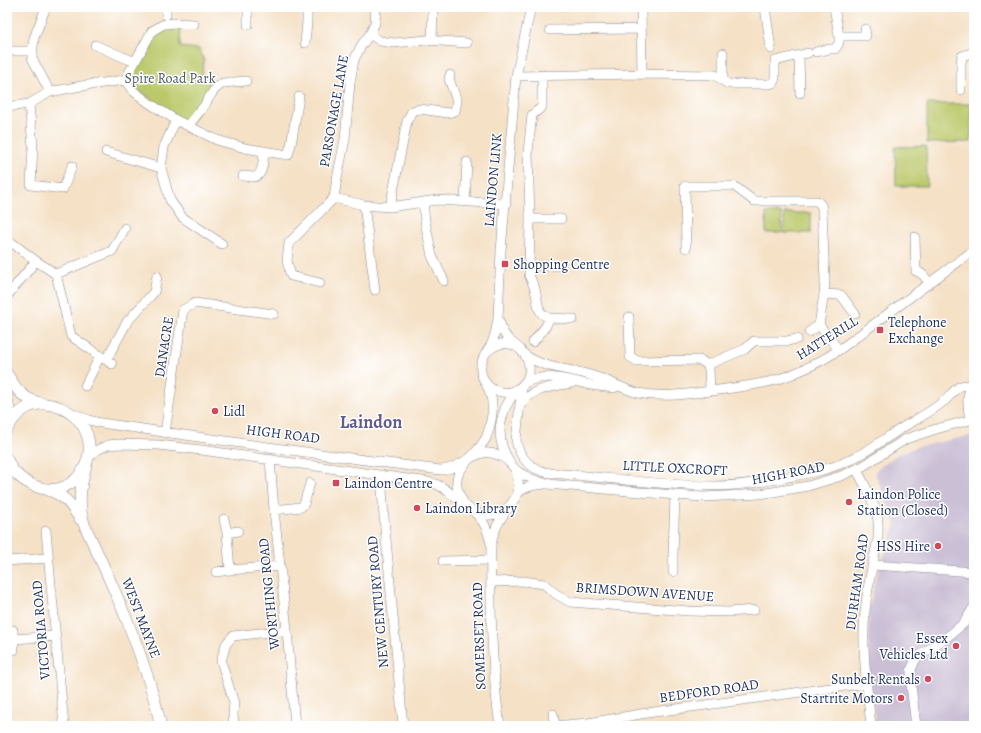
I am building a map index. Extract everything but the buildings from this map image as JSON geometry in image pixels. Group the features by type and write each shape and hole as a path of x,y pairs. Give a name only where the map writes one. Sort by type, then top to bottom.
{"main road":[{"path":"7,374 15,387 26,398 35,402 59,407 69,412"},
{"path":"7,397 9,411 7,428"},
{"path":"7,428 18,413 26,408 47,404"},
{"name":"WEST MAYNE","path":"69,412 82,424 86,432 89,446 88,460 83,476 80,496 80,507 84,524 135,638 152,690 161,726"},
{"path":"7,459 12,469 18,476"},
{"path":"48,490 62,488 73,482 84,470 88,460"},
{"name":"WEST MAYNE","path":"18,476 33,485 57,493 66,499 84,524"}],"street":[{"path":"46,7 34,38 32,58 50,92"},
{"path":"248,7 248,25"},
{"path":"305,43 307,7"},
{"name":"PARSONAGE LANE","path":"334,198 345,139 350,83 354,60 375,23 376,7"},
{"path":"432,41 433,7"},
{"name":"LAINDON LINK","path":"522,352 502,332 498,318 501,251 516,76 532,7"},
{"path":"641,7 642,74"},
{"path":"765,7 771,49"},
{"path":"516,76 642,74 719,77 728,84 773,83 775,78 775,61 835,49 839,43 839,36 834,7"},
{"path":"126,80 152,31 162,25 174,23 194,24"},
{"path":"550,30 641,29"},
{"path":"839,36 866,36 865,29"},
{"path":"370,34 380,40 394,43 432,41 467,43"},
{"path":"95,45 135,62"},
{"path":"7,51 33,51"},
{"path":"961,90 962,56 974,52"},
{"path":"719,77 723,53"},
{"path":"800,93 808,54"},
{"path":"390,207 407,121 412,111 420,109 448,113 455,111 457,101 449,79 450,75"},
{"path":"542,75 542,106 532,115 528,152 530,219 529,275 535,289 539,309 542,314 549,318 573,319"},
{"path":"7,107 29,104 50,92 126,80"},
{"path":"126,80 132,90 176,120 217,140 245,148 288,155 299,97"},
{"path":"188,126 204,106 214,90 219,86 223,83 246,81"},
{"path":"29,104 33,146 31,185 64,189 72,166"},
{"path":"176,120 164,147 161,168 170,200 182,217 222,244"},
{"path":"106,152 161,168"},
{"path":"244,176 254,177 260,174 264,152"},
{"path":"465,202 467,162"},
{"path":"686,248 686,186 734,186 754,201 817,202 821,205 822,209 824,294 819,325 809,332"},
{"path":"320,283 291,276 287,262 289,243 334,198 364,206 390,207 437,200 506,204"},
{"path":"423,202 432,256 444,281"},
{"path":"364,206 375,290"},
{"path":"530,219 561,219"},
{"path":"56,274 112,251 125,228"},
{"path":"915,237 916,271 924,276 929,284"},
{"path":"7,239 56,274 71,336 106,360"},
{"name":"HATTERILL","path":"522,352 546,366 593,376 638,393 681,395 778,380 815,365 839,350 974,250"},
{"path":"7,296 36,261"},
{"path":"530,266 561,266"},
{"path":"85,386 106,360 127,322 154,292 157,276"},
{"path":"824,294 841,295 855,314"},
{"name":"DANACRE","path":"165,432 183,310 195,303 274,314"},
{"path":"629,317 630,358 638,361 702,361 707,365 709,370 710,391"},
{"path":"463,504 457,488 457,478 462,466 483,442 488,432 490,423 492,398 482,376 481,369 483,358 494,338 498,318"},
{"path":"533,342 546,326 549,318"},
{"path":"819,325 839,350"},
{"path":"707,365 745,349 754,342 787,341 797,339"},
{"path":"487,352 495,346 501,344 513,345 522,352 527,359 529,367 529,374 521,387 511,397 507,404 500,429 501,442 509,461"},
{"name":"HATTERILL","path":"521,387 530,380 545,377 625,389"},
{"path":"485,382 489,387 498,392 505,393 521,387"},
{"name":"LITTLE OXCROFT","path":"518,412 524,400 534,393 566,384 581,382"},
{"name":"LITTLE OXCROFT","path":"521,387 516,435 517,446 528,464 540,471 616,480 679,485 716,486 774,480 837,466 854,458 938,406 960,386 973,384"},
{"name":"LITTLE OXCROFT","path":"972,420 968,401 969,390 973,384"},
{"name":"HIGH ROAD","path":"69,412 101,423 440,470 452,468 482,453 490,453 502,456 509,461 515,469 518,476 517,494"},
{"name":"HIGH ROAD","path":"517,494 525,488 547,484 675,495 704,496 779,492 821,482 857,470 906,439 936,429 972,420"},
{"name":"HIGH ROAD","path":"88,460 97,450 104,446 118,444 175,446 422,480 435,484 446,490 473,512"},
{"name":"WORTHING ROAD","path":"270,459 295,726"},
{"path":"7,468 18,476"},
{"name":"HIGH ROAD","path":"515,469 528,477 547,484"},
{"name":"DURHAM ROAD","path":"857,470 871,499 877,516 878,538 867,596 864,627 864,655 871,726"},
{"name":"NEW CENTURY ROAD","path":"382,475 384,516 403,726"},
{"path":"274,510 301,507 312,489"},
{"path":"473,512 483,515 492,515 500,512 509,507 517,494"},
{"path":"673,572 672,554 675,495"},
{"name":"SOMERSET ROAD","path":"491,545 497,526 509,507"},
{"name":"SOMERSET ROAD","path":"473,512 487,528 491,545 493,669 500,726"},
{"path":"224,518 227,533 230,570"},
{"name":"VICTORIA ROAD","path":"46,531 64,726"},
{"path":"227,533 238,531"},
{"path":"7,561 48,558"},
{"path":"444,561 491,560"},
{"path":"873,565 974,572"},
{"path":"216,572 280,566"},
{"name":"BRIMSDOWN AVENUE","path":"491,582 523,581 544,584 556,594 570,602 689,612 729,612 754,610"},
{"path":"916,726 911,685 912,670 916,658 964,624 974,607"},
{"path":"234,726 234,703 221,661 226,644 233,636 287,630"},
{"path":"14,650 14,634 56,636"},
{"name":"BEDFORD ROAD","path":"553,714 555,726 588,723 647,713 867,683"}],"shaded area":[{"path":"974,435 974,726 876,726 869,671 869,612 875,581 896,524 875,473 876,470 898,454 917,447"}],"green space":[{"name":"Spire Road Park","path":"162,25 178,26 181,29 180,47 199,49 204,60 202,74 214,90 188,126 125,80 152,31"},
{"path":"927,104 971,104 971,142 927,143"},
{"path":"926,146 927,186 896,186 895,147"},
{"path":"766,213 781,213 782,233 766,233"},
{"path":"784,213 811,213 811,233 784,233"}],"place":[{"name":"Shopping Centre","path":"505,264"},
{"name":"Telephone Exchange","path":"880,330"},
{"name":"Lidl","path":"215,411"},
{"name":"Laindon Centre","path":"336,483"},
{"name":"Laindon Police Station (Closed)","path":"849,502"},
{"name":"Laindon Library","path":"417,508"},
{"name":"HSS Hire","path":"938,546"},
{"name":"Essex Vehicles Ltd","path":"956,646"},
{"name":"Sunbelt Rentals","path":"928,679"},
{"name":"Startrite Motors","path":"901,698"}],"district":[{"name":"Laindon","path":"371,422"}]}
